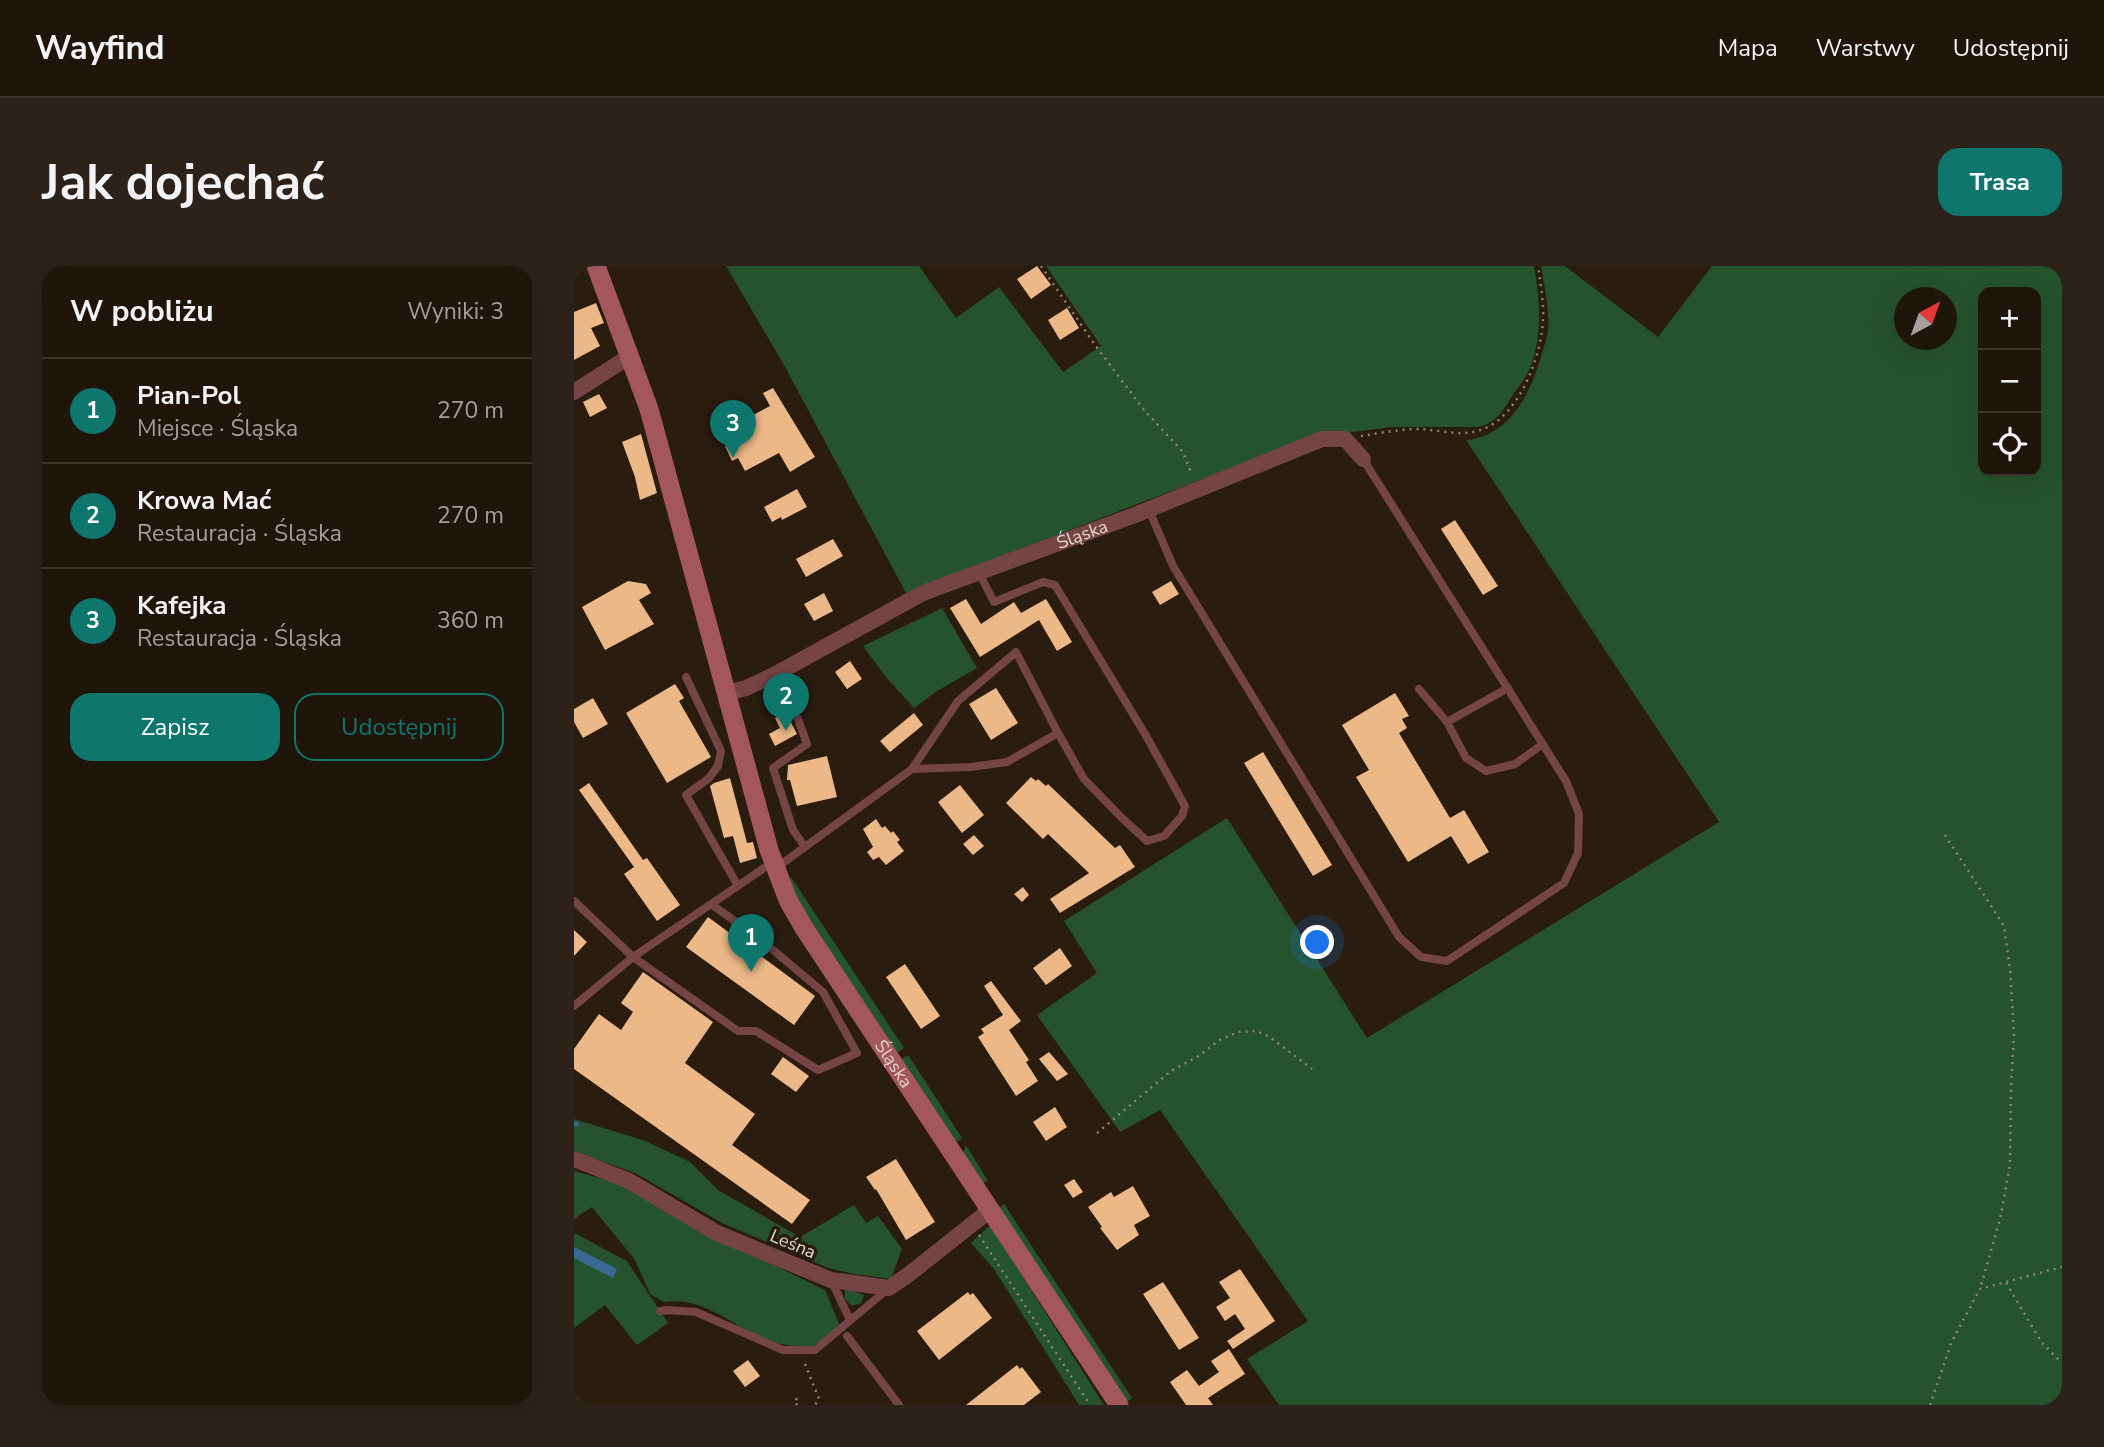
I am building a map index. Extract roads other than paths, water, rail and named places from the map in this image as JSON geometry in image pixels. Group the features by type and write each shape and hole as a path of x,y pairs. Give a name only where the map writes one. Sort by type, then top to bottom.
{"main road":[{"name":"Śląska","path":"596,266 649,409 774,865 800,922 1119,1405"}],"street":[{"path":"574,391 630,356"},
{"name":"Śląska","path":"726,693 746,688 772,676 923,593 1149,510 1322,439 1345,439 1363,458"},
{"name":"Leśna","path":"574,1159 629,1181 717,1233 831,1280 889,1288"},
{"path":"889,1288 990,1210"}],"lane":[{"path":"1149,510 1173,566 1399,937 1422,957 1447,961 1564,883 1578,853 1579,814 1566,781 1363,458"},
{"path":"574,1006 633,957 738,886 805,847 912,769 958,701 1016,652 1084,779 1147,841 1164,836 1182,816 1185,806 1055,585 1043,582 994,602 979,573"},
{"path":"772,676 797,719 807,744 773,768 793,830 805,847"},
{"path":"686,677 721,751 718,766 709,778 686,795 738,886"},
{"path":"1447,722 1508,688"},
{"path":"1419,689 1447,722 1466,758 1486,772 1516,764 1543,744"},
{"path":"912,769 971,767 1007,762 1058,733"},
{"path":"574,901 633,957 738,1031 756,1031 818,1070 856,1053 823,992 760,939 711,904"},
{"path":"831,1280 850,1320"},
{"path":"660,1311 696,1312 783,1350 814,1350 889,1288"},
{"path":"847,1336 899,1405"}],"water":[{"path":"574,1247 617,1269 613,1278 574,1258"}],"place":[{"name":"Kafejka","path":"733,458"},
{"name":"Krowa Mać","path":"786,731"},
{"name":"Pian-Pol","path":"751,972"}]}
